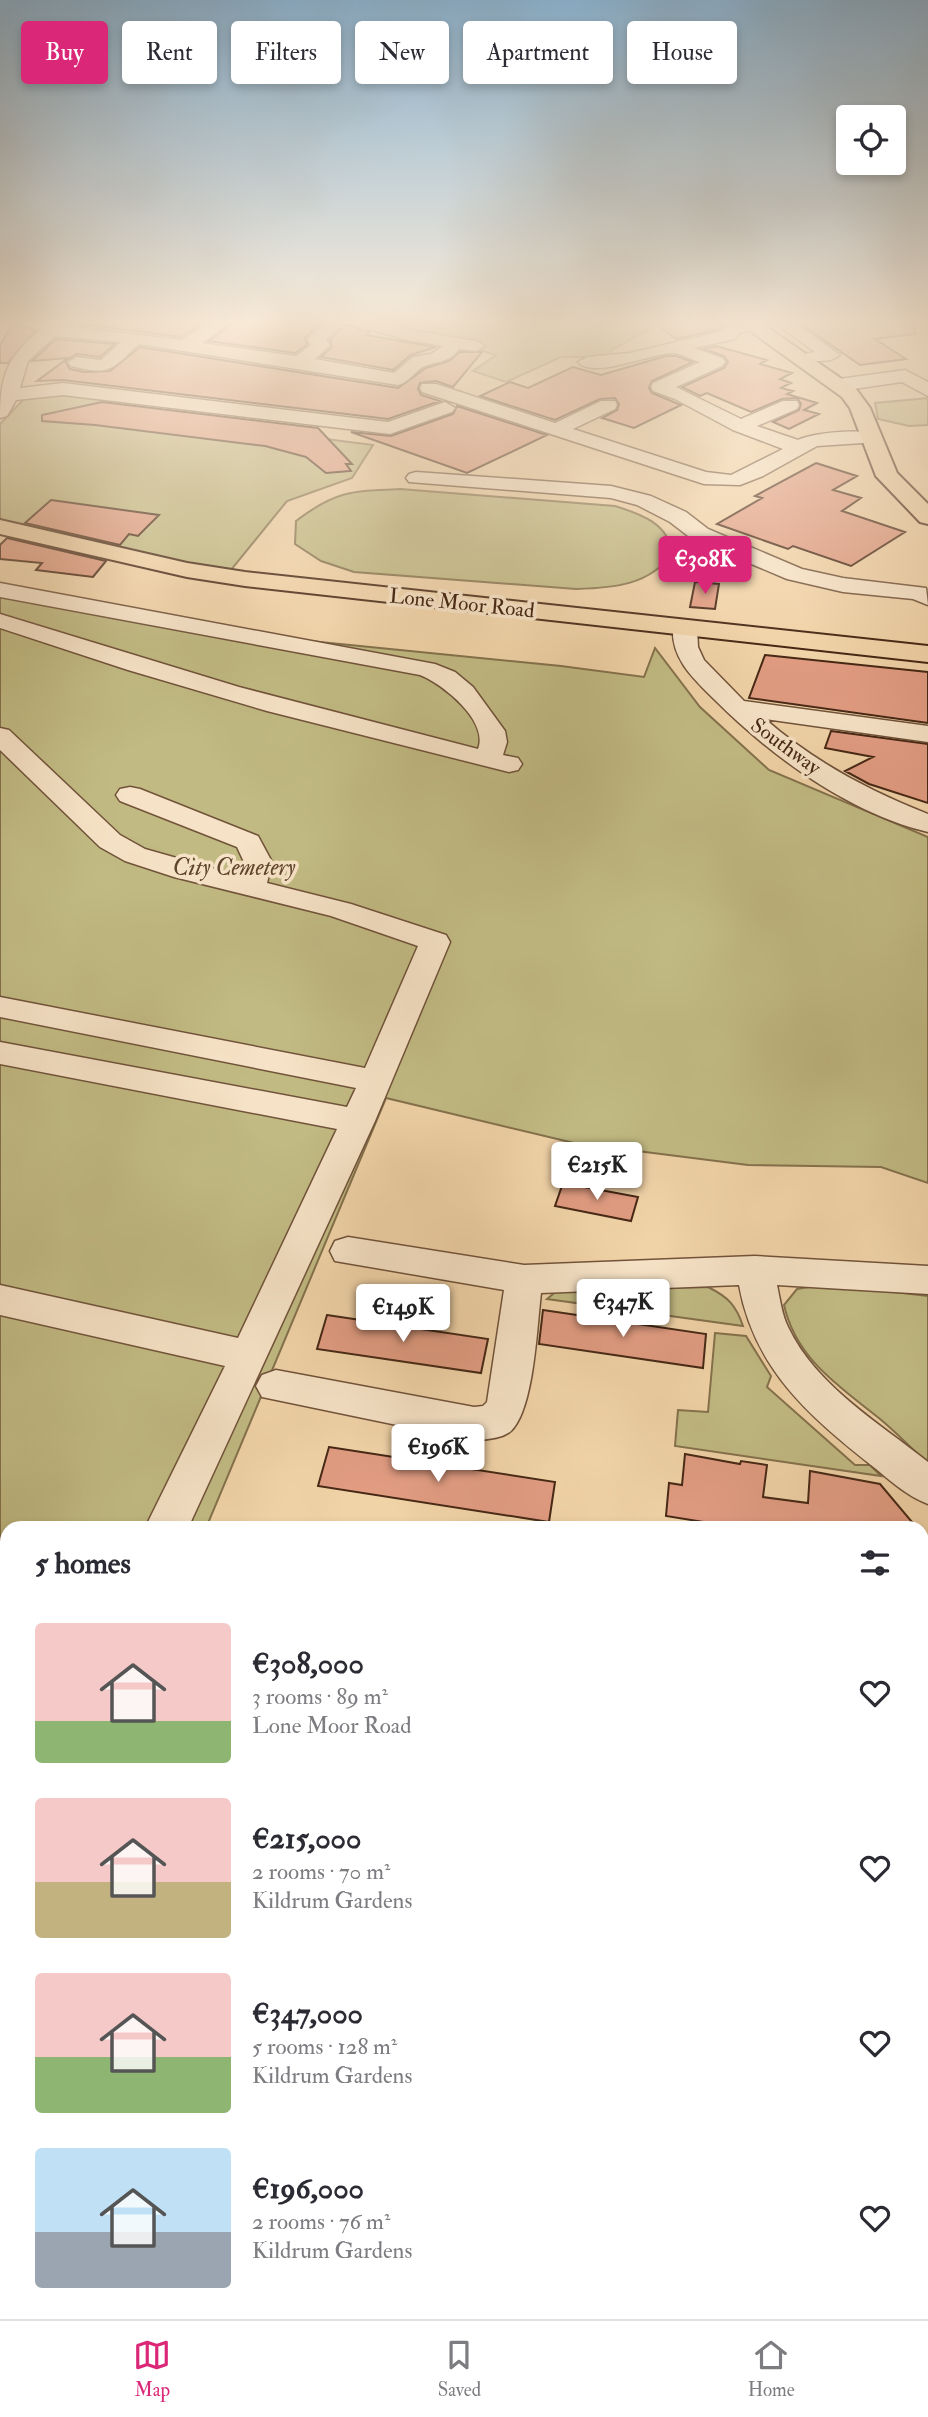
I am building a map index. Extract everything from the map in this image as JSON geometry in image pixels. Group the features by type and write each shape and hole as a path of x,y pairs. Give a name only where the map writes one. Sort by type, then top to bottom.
{"main road":[{"path":"867,428 887,476 928,517"},
{"name":"Lone Moor Road","path":"0,527 187,570 245,579 928,654"}],"street":[{"path":"746,428 797,447"},
{"path":"557,429 720,481 733,481 756,472 813,440 871,438"},
{"path":"416,478 611,492 644,500 672,514 700,534 795,574 819,590 913,592 928,598"},
{"path":"672,514 720,481"},
{"path":"0,590 426,669 446,677 464,692 492,731 498,762 406,742 293,711 0,621"},
{"name":"Southway","path":"685,628 684,648 702,673 735,707 782,748 860,796 928,824"},
{"path":"735,707 928,734"},
{"path":"0,736 110,841 135,855 184,871 341,910 435,942 358,1121 169,1521"},
{"path":"130,794 248,842 258,862 251,887"},
{"path":"0,1007 376,1081"},
{"path":"165,1084 190,1044"},
{"path":"0,1053 358,1121"},
{"path":"348,1251 524,1279 755,1270 928,1280"},
{"path":"755,1270 769,1330 791,1366 831,1408 928,1486"},
{"path":"276,1386 474,1424 495,1421 506,1407 524,1279"},
{"path":"0,1300 249,1356"}],"green space":[{"path":"0,428 242,428 373,445 352,478 287,501 231,570 0,522"},
{"path":"400,489 615,506 644,517 660,527 670,543 672,553 653,572 630,583 576,589 354,572 321,561 295,544 296,521 333,498 356,492"},
{"name":"City Cemetery","path":"0,585 290,639 644,677 655,648 700,707 769,770 928,837 928,1183 881,1167 748,1165 574,1143 386,1098 209,1521 0,1521"},
{"path":"826,1284 928,1296 928,1464 886,1424 821,1370 798,1341 784,1305 797,1289"},
{"path":"708,1287 730,1302 743,1326 547,1299 559,1289"},
{"path":"715,1333 746,1336 771,1376 767,1387 855,1465 870,1465 881,1476 675,1446 678,1410 708,1412"}],"building":[{"path":"121,428 318,428 352,464 346,464 351,471 326,473 306,457 265,446"},
{"path":"413,428 526,428 547,435 467,473 351,432 391,436"},
{"path":"816,463 857,476 833,490 861,498 842,511 905,532 851,566 793,546 788,549 717,524 762,498 755,496"},
{"path":"51,500 159,515 138,536 129,534 120,545 25,523"},
{"path":"7,538 106,561 93,577 36,570 42,563 0,559 0,545"},
{"path":"695,582 719,584 715,609 690,607"},
{"path":"765,655 928,672 928,723 749,698"},
{"path":"831,731 928,744 928,803 869,784 845,771 873,757 825,748"},
{"path":"563,1183 638,1197 631,1221 555,1206"},
{"path":"543,1310 706,1334 703,1368 539,1344"},
{"path":"327,1315 488,1339 481,1373 317,1349"},
{"path":"329,1447 555,1482 549,1521 318,1486"},
{"path":"685,1454 740,1464 741,1461 767,1465 763,1497 808,1503 810,1471 880,1484 911,1521 697,1521 666,1516 669,1483 682,1485"}]}
